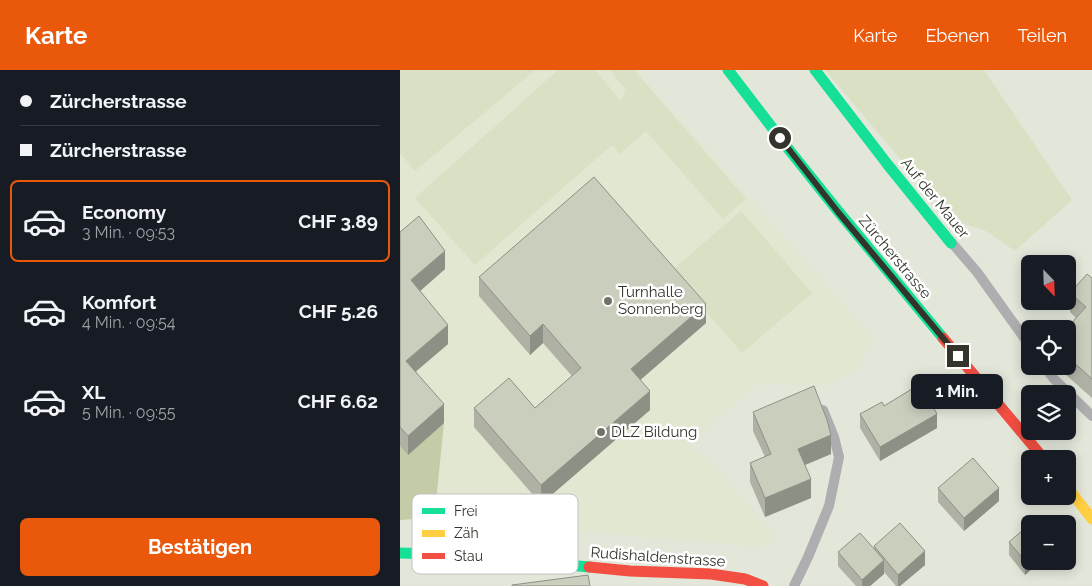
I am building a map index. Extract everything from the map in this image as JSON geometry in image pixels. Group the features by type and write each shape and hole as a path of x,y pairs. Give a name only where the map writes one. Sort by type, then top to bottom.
{"street":[{"name":"Zürcherstrasse","path":"728,70 838,212 1036,450"},
{"name":"Auf der Mauer","path":"815,70 951,243"},
{"path":"1076,498 1092,519"},
{"name":"Rudishaldenstrasse","path":"578,566 630,571 710,574 745,579 763,586"}],"lane":[{"name":"Auf der Mauer","path":"951,243 977,272 1021,333"},
{"path":"1050,375 1092,416"},
{"path":"794,586 808,557 828,506 839,458 834,437 819,400"}],"shaded area":[{"path":"400,70 636,70 872,337 859,368 826,385 757,384 686,445 706,457 775,536 761,547 578,532 578,494 412,494 412,519 400,520"},
{"path":"400,70 535,70 415,171 400,153"},
{"path":"558,70 595,70 621,101 626,90 610,70 634,70 746,199 723,219 646,131 620,154 612,145 475,265 415,198"},
{"path":"825,70 984,70 1072,200 1015,251 986,231 952,220"},
{"path":"741,211 812,293 742,353 671,271"},
{"path":"444,423 437,494 412,494 412,519 400,520 400,446 408,454"}],"building":[{"path":"594,177 706,304 631,369 650,391 541,485 474,408 509,378 535,408 581,368 543,324 530,336 479,277"},
{"path":"419,216 445,251 411,280 448,325 406,361 444,404 408,436 400,427 400,232"},
{"path":"1087,274 1092,278 1092,379 1076,364 1076,320 1074,320 1086,307 1076,298 1076,286"},
{"path":"920,384 937,414 880,447 860,414 882,402 884,406"},
{"path":"814,386 831,435 798,449 811,479 765,498 750,463 771,454 753,412"},
{"path":"973,458 999,488 964,518 938,488"},
{"path":"900,523 925,551 898,575 874,546"},
{"path":"1021,532 1021,556 1009,542"},
{"path":"860,533 884,560 862,580 838,552"},
{"path":"588,575 590,586 512,586 512,585"}],"traffic: fast":[{"path":"728,70 838,211 943,338"},
{"path":"815,70 951,243"},
{"path":"400,553 412,553"},
{"path":"578,566 589,567"}],"traffic: slow":[{"path":"1076,498 1092,519"}],"traffic: jam":[{"path":"943,338 1036,450"},
{"path":"589,567 630,571 711,574 745,579 763,586"}],"place":[{"name":"Turnhalle Sonnenberg","path":"608,301"},
{"name":"DLZ Bildung","path":"601,432"}],"route":[{"path":"780,138 838,212 958,356"}]}
